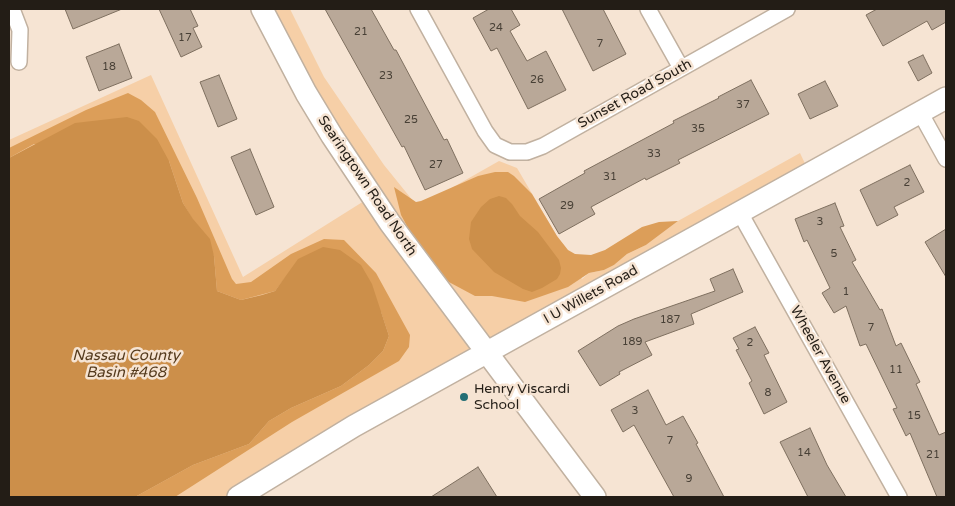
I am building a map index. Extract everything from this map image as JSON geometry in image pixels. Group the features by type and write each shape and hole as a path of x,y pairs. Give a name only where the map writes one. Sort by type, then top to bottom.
{"main road":[{"name":"Searingtown Road North","path":"262,9 306,93 390,223 595,497"},
{"name":"I U Willets Road","path":"238,497 354,426 946,98"}],"street":[{"path":"12,9 20,30 19,62"},
{"name":"Sunset Road South","path":"418,9 485,131 495,145 510,152 527,152 543,146 788,9"},
{"path":"648,9 681,68"},
{"path":"920,112 946,159"},
{"name":"Wheeler Avenue","path":"740,213 899,497"}],"shaded area":[{"path":"261,9 290,9 324,77 384,165 418,207 499,161 517,168 582,279 589,273 604,270 614,265 627,254 646,245 678,221 800,153 808,170 230,497 9,497 9,140 151,75 243,277 372,196"},
{"path":"128,93 141,100 155,112 236,284 251,282 291,254 324,239 344,240 376,273 410,335 409,347 399,361 292,422 175,497 135,497 193,465 249,444 269,421 291,408 341,386 369,365 383,351 389,336 381,312 285,278 275,291 241,300 217,291 214,256 183,203 169,161 34,144 9,158 9,148 86,110"},
{"path":"495,172 508,172 532,194 557,236 568,250 575,254 591,255 605,250 642,227 659,222 678,221 646,245 627,254 614,265 604,270 589,273 568,287 525,302 492,296 475,296 447,281 420,250 401,215 394,187 416,202 478,176"}],"water":[{"name":"Nassau County Basin #468","path":"127,117 139,121 157,139 169,161 183,203 193,219 210,239 214,256 217,291 241,300 275,291 298,259 323,247 340,250 361,265 372,284 389,336 383,351 369,365 341,386 291,408 269,421 249,444 193,465 135,497 9,497 9,158 75,123"},
{"path":"499,196 506,198 512,204 520,216 538,232 559,260 561,268 557,279 542,288 532,292 523,289 494,272 472,249 469,239 471,222 481,207 490,199"}],"building":[{"path":"65,9 122,9 73,29"},
{"path":"159,9 190,9 198,26 193,28 202,47 181,57"},
{"path":"325,9 371,9 394,50 396,50 444,140 447,139 463,173 425,190 404,146 402,147"},
{"path":"489,9 511,9 520,25 510,31 527,61 546,51 566,90 528,109 497,48 491,51 473,18"},
{"path":"562,9 603,9 626,54 593,71"},
{"path":"877,9 946,9 946,22 932,30 927,21 883,46 866,15"},
{"path":"119,44 132,78 99,91 86,57"},
{"path":"923,55 932,73 918,81 908,62"},
{"path":"219,75 237,119 218,127 200,82"},
{"path":"751,80 769,114 678,160 680,163 646,180 645,178 591,207 595,214 559,234 539,199 585,173 584,171 674,123 673,121"},
{"path":"825,81 838,106 810,119 798,94"},
{"path":"250,149 274,207 256,215 231,157"},
{"path":"910,165 924,192 894,207 898,215 877,226 860,190"},
{"path":"835,203 844,226 840,227 856,260 852,262 880,310 882,309 896,346 901,343 920,382 916,384 939,435 946,432 946,497 937,497 910,433 906,436 893,409 897,408 866,344 860,346 846,306 834,313 822,293 830,288 807,240 804,242 795,219"},
{"path":"946,229 946,277 925,242"},
{"path":"733,269 743,292 691,314 694,324 645,342 652,355 619,372 620,374 600,386 578,351 618,326 715,291 710,279"},
{"path":"755,327 769,353 764,355 787,402 764,414 749,383 752,381 736,350 739,349 733,338"},
{"path":"648,390 666,425 683,416 724,497 674,497 634,425 623,432 611,410"},
{"path":"810,428 827,465 846,497 808,497 780,442"},
{"path":"478,467 497,497 431,497"}],"place":[{"name":"Henry Viscardi School","path":"464,397"}]}
